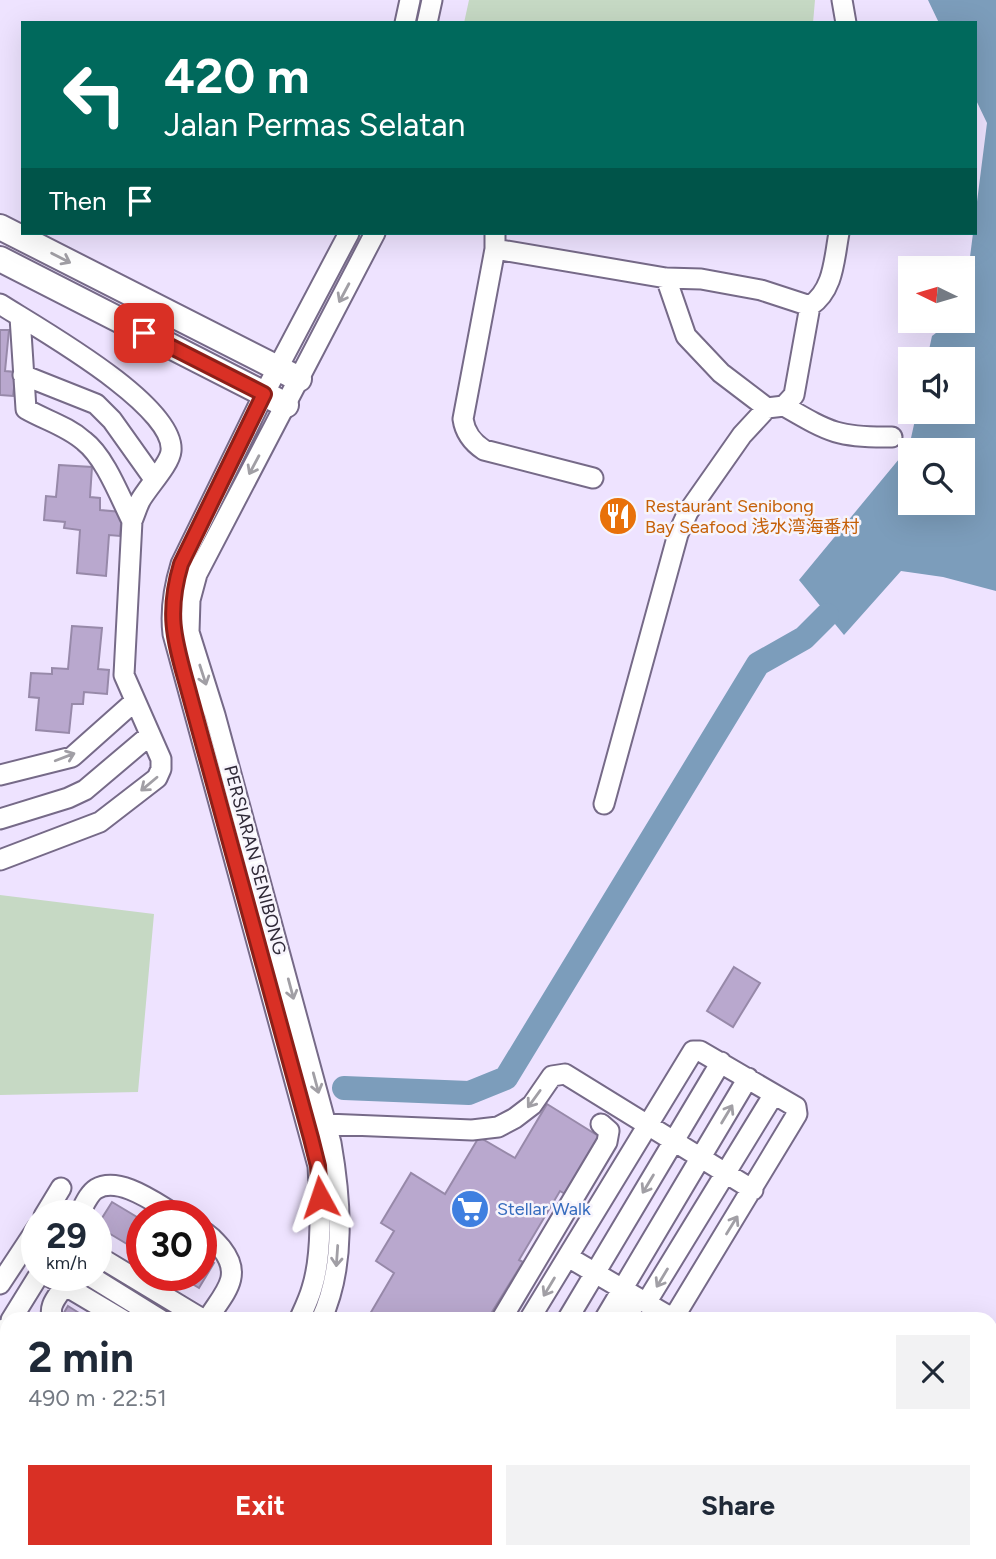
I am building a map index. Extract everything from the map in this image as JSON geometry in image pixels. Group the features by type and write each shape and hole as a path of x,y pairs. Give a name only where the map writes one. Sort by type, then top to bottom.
{"main road":[{"path":"0,227 289,373"},
{"path":"0,259 275,399"}],"street":[{"path":"405,21 410,0"},
{"path":"427,21 432,0"},
{"path":"842,0 846,21"},
{"name":"PERSIARAN SENIBONG","path":"289,373 348,235"},
{"name":"PERSIARAN SENIBONG","path":"302,1312 313,1287 320,1226 318,1166 173,634 171,618 175,582 181,564 289,373 374,235"},
{"path":"604,804 678,534 688,512 742,435 794,395 810,306 822,298 831,277 839,235"},
{"path":"593,478 484,450 473,443 465,429 463,419 495,241 666,278 701,279 761,289 810,306"},
{"path":"666,278 686,336 721,373 775,407 822,428 841,435 892,437"},
{"path":"0,304 135,394 161,421 170,436 171,453 139,502 132,521 124,675 161,759 161,769 157,778 100,821 0,860"},
{"path":"20,317 26,409 63,426 86,442 110,476 132,521"},
{"path":"23,375 96,404 112,420 154,479"},
{"name":"PERSIARAN SENIBONG","path":"275,399 197,574 188,616 189,632 215,715 307,1052 336,1171 338,1223 334,1283 324,1312"},
{"path":"0,775 72,757 135,701"},
{"path":"0,819 85,790 150,735"},
{"path":"535,1312 693,1051 700,1051 796,1107 797,1114 677,1312"},
{"path":"572,1312 721,1062"},
{"path":"325,1119 459,1130 498,1126 524,1112 532,1105 548,1079 560,1074 570,1076 753,1190"},
{"path":"628,1312 701,1157 748,1078"},
{"path":"615,1312 636,1297 726,1173 774,1094"},
{"path":"506,1312 607,1142 609,1131 601,1124"},
{"path":"87,1200 97,1188 113,1186 131,1189 150,1200"},
{"path":"54,1200 61,1188"},
{"path":"211,1312 231,1280 233,1269 229,1258 217,1243"},
{"path":"0,1284 9,1256"},
{"path":"568,1257 662,1312"},
{"path":"112,1264 192,1312"},
{"path":"112,1290 148,1312"},
{"path":"16,1312 29,1291"},
{"path":"50,1312 54,1291"},
{"path":"75,1291 109,1312"}],"green space":[{"path":"469,0 815,0 813,21 464,21"},
{"path":"0,895 154,914 138,1092 0,1095"}],"water":[{"path":"928,0 996,0 996,591 943,577 901,571 844,635 799,580 898,460 898,515 975,515 975,438 911,438 914,424 975,424 975,347 930,347 932,336 936,333 975,333 975,256 970,256 973,235 977,235 977,202 987,123 977,102 977,21 938,21"}],"building":[{"path":"0,330 9,330 5,371 16,372 13,396 0,395"},
{"path":"59,465 92,467 90,497 100,498 100,510 122,512 120,536 109,535 106,576 77,573 80,530 64,528 65,522 44,520 46,496 56,497"},
{"path":"72,626 102,628 98,669 109,670 107,694 84,692 83,704 72,704 69,733 36,730 39,698 29,697 31,673 52,674 52,668 68,669"},
{"path":"734,967 760,983 733,1027 707,1011"},
{"name":"Stellar Walk","path":"547,1104 600,1137 565,1194 560,1191 519,1260 523,1262 492,1312 371,1312 394,1273 376,1261 394,1231 381,1223 411,1173 445,1194 479,1137 515,1158"},
{"path":"112,1202 126,1210 126,1243 112,1235"},
{"path":"68,1306 77,1312 64,1312"}],"waterway":[{"path":"344,1088 469,1093 506,1078 758,664 804,638 827,615"}],"place":[{"name":"Restaurant Senibong Bay Seafood 浅水湾海番村","path":"618,516"},
{"name":"Stellar Walk","path":"470,1209"}],"route":[{"path":"144,333 264,394 181,564 175,582 171,618 173,634 311,1138 318,1166 320,1197"}]}
